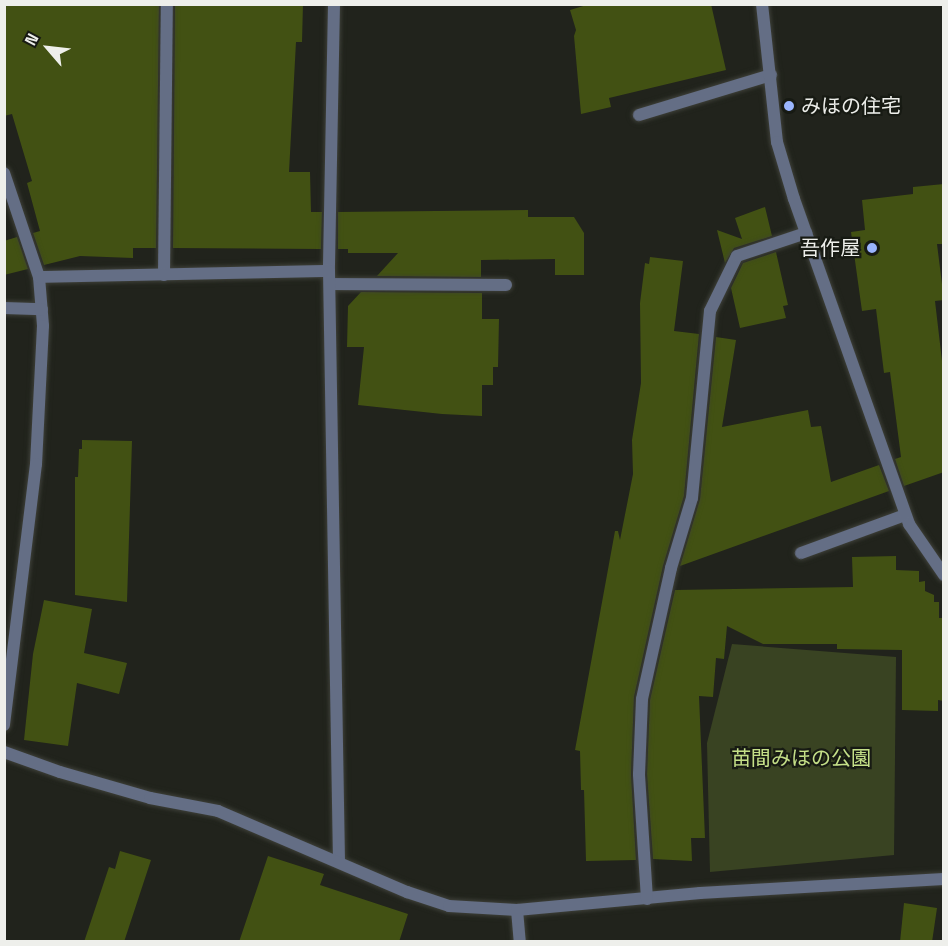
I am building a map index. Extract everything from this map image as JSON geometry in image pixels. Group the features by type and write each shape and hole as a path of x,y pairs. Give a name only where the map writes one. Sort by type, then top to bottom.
{"street":[{"path":"164,275 167,4"},
{"path":"334,4 329,271 339,862"},
{"path":"762,4 777,142 806,233 905,515 944,575"},
{"path":"639,115 771,75"},
{"path":"4,173 39,277 44,326 36,464 4,725"},
{"path":"647,898 639,774 642,699 671,568 692,498 710,311 737,256 806,233"},
{"path":"39,277 329,271"},
{"path":"330,284 506,285"},
{"path":"4,308 42,309"},
{"path":"801,553 905,515"},
{"path":"4,752 60,772 150,798 218,810 407,892 449,906 518,910 700,892 944,879"},
{"path":"518,910 520,942"}],"green space":[{"name":"苗間みほの公園","path":"732,644 896,657 894,855 710,872 707,743"}],"building":[{"path":"4,4 159,4 156,248 133,248 133,258 80,256 44,265 33,233 40,231 27,183 32,181 12,114 4,116"},
{"path":"175,4 303,4 302,42 296,42 289,172 310,172 311,212 322,212 321,249 173,248"},
{"path":"590,4 711,4 726,70 609,98 611,107 581,114 574,36 576,30 570,10"},
{"path":"944,184 944,244 937,244 944,300 935,301 944,378 944,472 904,486 895,459 901,457 890,372 884,373 876,309 862,311 851,232 865,230 862,200 913,194 913,187"},
{"path":"765,207 772,236 734,248 725,263 717,230 742,239 735,218"},
{"path":"528,210 528,217 574,217 584,233 584,275 555,275 555,259 481,260 481,277 377,276 398,253 348,253 348,249 338,249 338,212"},
{"path":"17,237 28,269 4,275 4,241"},
{"path":"776,252 788,305 783,306 786,318 740,328 731,288 743,263"},
{"path":"650,257 683,261 674,331 699,334 684,496 663,566 634,697 631,774 636,860 586,861 584,790 581,790 580,751 575,750 615,531 618,531 620,540 633,474 632,440 641,383 640,303 645,263 649,264"},
{"path":"361,292 482,293 482,319 499,319 498,367 493,367 493,385 482,385 482,416 358,405 364,347 347,347 348,306"},
{"path":"716,337 736,340 722,427 808,410 811,427 821,426 831,482 879,465 889,491 680,566 700,499"},
{"path":"82,440 132,441 127,602 75,595 75,477 78,477 79,449 82,449"},
{"path":"896,556 896,570 919,571 919,582 925,581 925,591 934,595 934,602 939,602 939,618 944,618 944,701 938,700 938,711 902,710 902,650 837,649 837,644 763,644 727,626 724,659 716,658 713,697 699,696 705,838 691,838 692,861 653,859 647,774 650,700 675,590 853,587 852,557"},
{"path":"44,600 92,609 84,653 127,663 119,694 77,683 68,746 24,740 33,654"},
{"path":"120,851 151,860 124,942 84,942 109,867 115,869"},
{"path":"268,856 324,874 320,885 408,914 399,942 239,942"},
{"path":"904,903 937,908 932,942 900,942"}],"place":[{"name":"みほの住宅","path":"789,106"},
{"name":"吾作屋","path":"872,248"}]}
